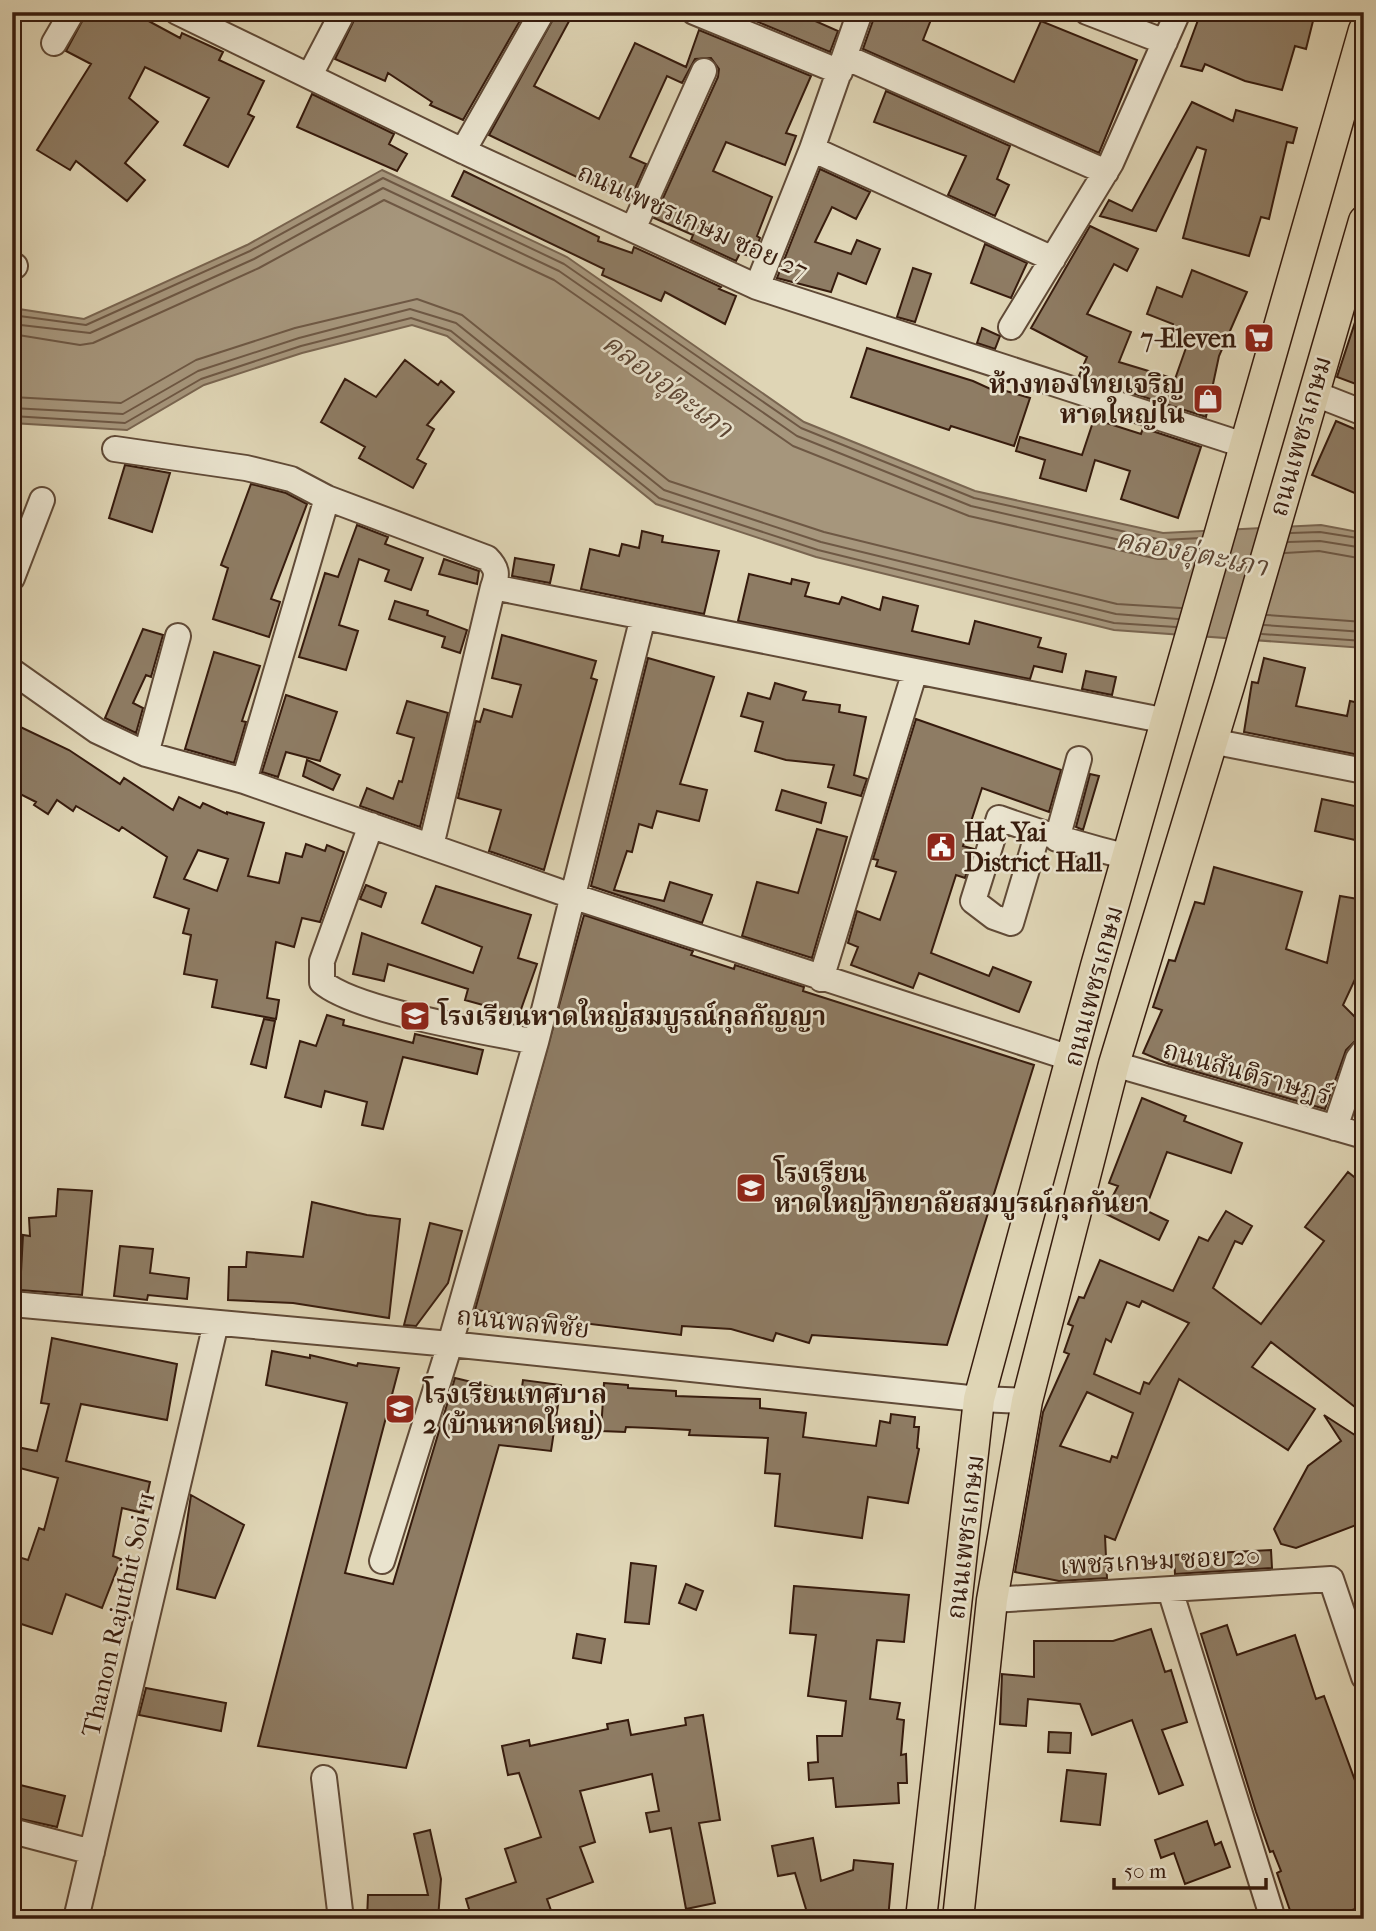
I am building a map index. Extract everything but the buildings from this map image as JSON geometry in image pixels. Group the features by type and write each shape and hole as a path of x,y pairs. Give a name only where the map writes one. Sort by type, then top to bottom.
{"main road":[{"name":"ถนนเพชรเกษม","path":"921,1919 974,1468 979,1399 1128,857 1364,30"},
{"name":"ถนนเพชรเกษม","path":"958,1919 992,1600 1027,1401 1114,1064 1229,686 1288,475 1364,221"}],"street":[{"path":"54,43 72,12"},
{"name":"ถนนเพชรเกษม ซอย 27","path":"177,12 218,21 310,75 463,151 757,287 1243,455"},
{"path":"310,75 343,12"},
{"path":"463,151 542,12"},
{"path":"694,12 842,64 1106,172"},
{"path":"757,287 812,149 860,12"},
{"path":"1087,12 1165,42"},
{"path":"1011,327 1106,172 1178,12"},
{"path":"633,229 704,71"},
{"path":"812,149 1053,259"},
{"path":"1313,393 1364,413"},
{"path":"115,449 246,468 291,480 327,498 487,558 496,566 497,576 431,846"},
{"path":"244,781 327,498"},
{"path":"12,578 42,500"},
{"path":"493,587 1167,720"},
{"path":"382,1561 450,1344 536,1042 643,617"},
{"path":"146,754 178,636"},
{"path":"12,671 97,731 146,754 244,781 572,897 1073,1059"},
{"path":"821,979 915,671"},
{"path":"1211,741 1364,771"},
{"path":"1079,759 1047,835 1128,857"},
{"path":"371,825 322,961 322,982 334,992 415,1016 536,1042"},
{"path":"1335,1128 1358,1059 1364,1051"},
{"name":"ถนนสันติราษฎร์","path":"1114,1064 1364,1136"},
{"name":"ถนนพลพิชัย","path":"12,1304 450,1344 979,1399 1027,1401"},
{"name":"Thanon Rajuthit Soi 11","path":"76,1919 216,1323"},
{"name":"เพชรเกษม ซอย 20","path":"992,1600 1331,1579 1363,1674"},
{"path":"1170,1591 1273,1919"},
{"path":"324,1778 341,1919"},
{"path":"12,1831 92,1852"}],"water":[{"name":"คลองอุ่ตะเภา","path":"382,170 567,257 804,422 975,491 1163,533 1321,525 1364,533 1364,648 1114,630 816,557 656,504 447,336 412,325 302,353 204,385 127,430 12,423 12,308 84,319 247,245"}],"place":[{"name":"7-Eleven","path":"1259,338"},
{"name":"ห้างทองไทยเจริญ หาดใหญ่ใน","path":"1208,399"},
{"name":"Hat Yai District Hall","path":"941,847"},
{"name":"โรงเรียนหาดใหญ่สมบูรณ์กุลกัญญา","path":"415,1016"},
{"name":"โรงเรียน หาดใหญ่วิทยาลัยสมบูรณ์กุลกันยา","path":"751,1188"},
{"name":"โรงเรียนเทศบาล 2 (บ้านหาดใหญ่)","path":"400,1409"}]}
